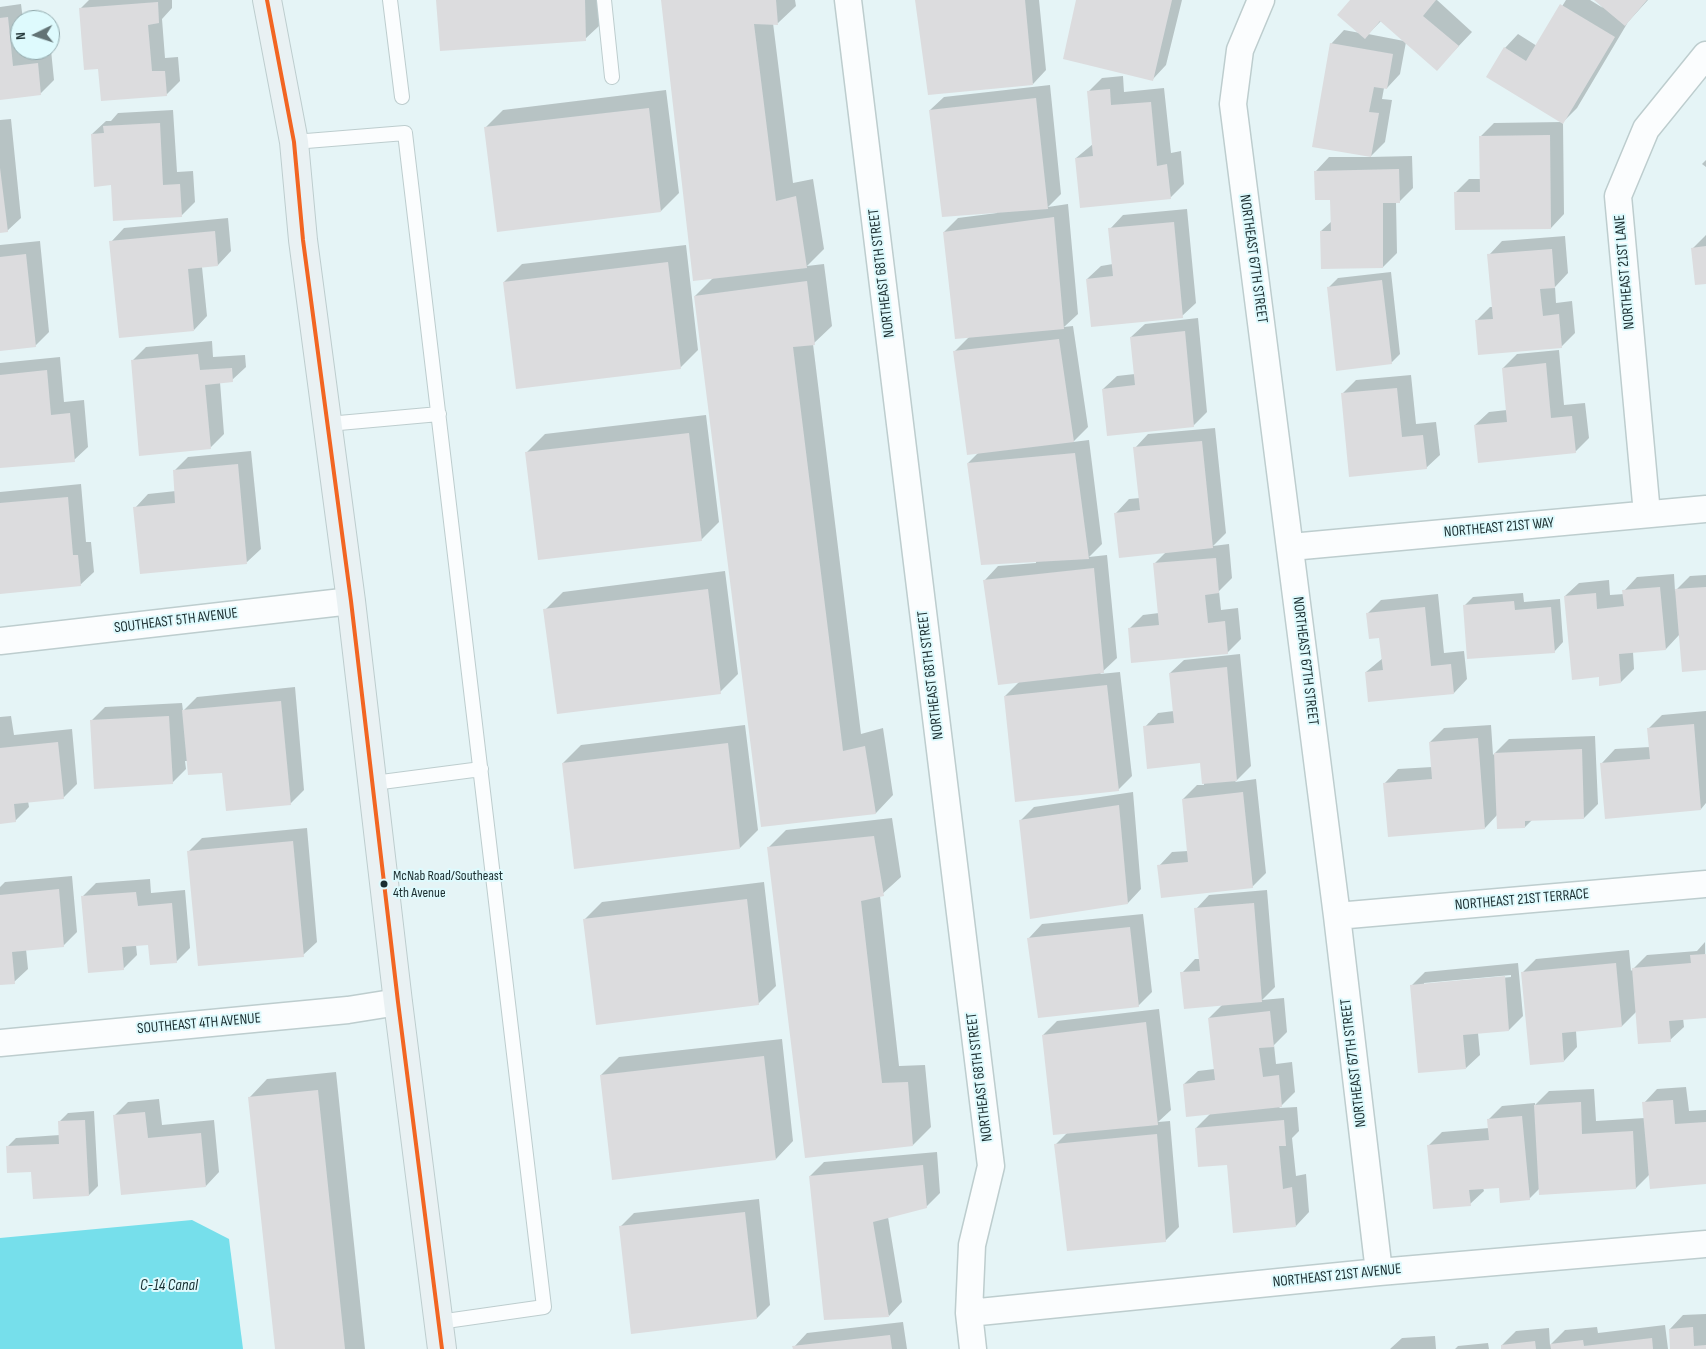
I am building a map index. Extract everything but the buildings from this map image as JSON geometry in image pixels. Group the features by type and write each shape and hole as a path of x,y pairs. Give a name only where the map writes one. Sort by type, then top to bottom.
{"street":[{"path":"267,0 294,142 303,240 374,783 398,1002 442,1349"},
{"name":"NORTHEAST 68TH STREET","path":"848,0 991,1166 972,1245 969,1313 973,1349"},
{"name":"NORTHEAST 67TH STREET","path":"1261,0 1240,50 1233,104 1291,547 1379,1272"},
{"name":"NORTHEAST 21ST LANE","path":"1647,514 1618,196 1646,129 1706,55"},
{"name":"NORTHEAST 21ST WAY","path":"1291,547 1706,509"},
{"name":"SOUTHEAST 5TH AVENUE","path":"0,641 351,602"},
{"name":"NORTHEAST 21ST TERRACE","path":"1337,916 1706,884"},
{"name":"SOUTHEAST 4TH AVENUE","path":"0,1043 348,1010 398,1002"},
{"name":"NORTHEAST 21ST AVENUE","path":"969,1313 1379,1272 1706,1244"}],"lane":[{"path":"390,0 402,97"},
{"path":"604,0 612,77"},
{"path":"294,142 405,133 544,1307 439,1322"},
{"path":"328,424 439,414"},
{"path":"374,783 481,769"}],"water":[{"name":"C-14 Canal","path":"192,1220 229,1239 243,1349 0,1349 0,1238"}],"transit line":[{"path":"267,0 294,142 303,240 351,601 398,1002 442,1349"}],"place":[{"name":"McNab Road/Southeast 4th Avenue","path":"384,884"}]}
